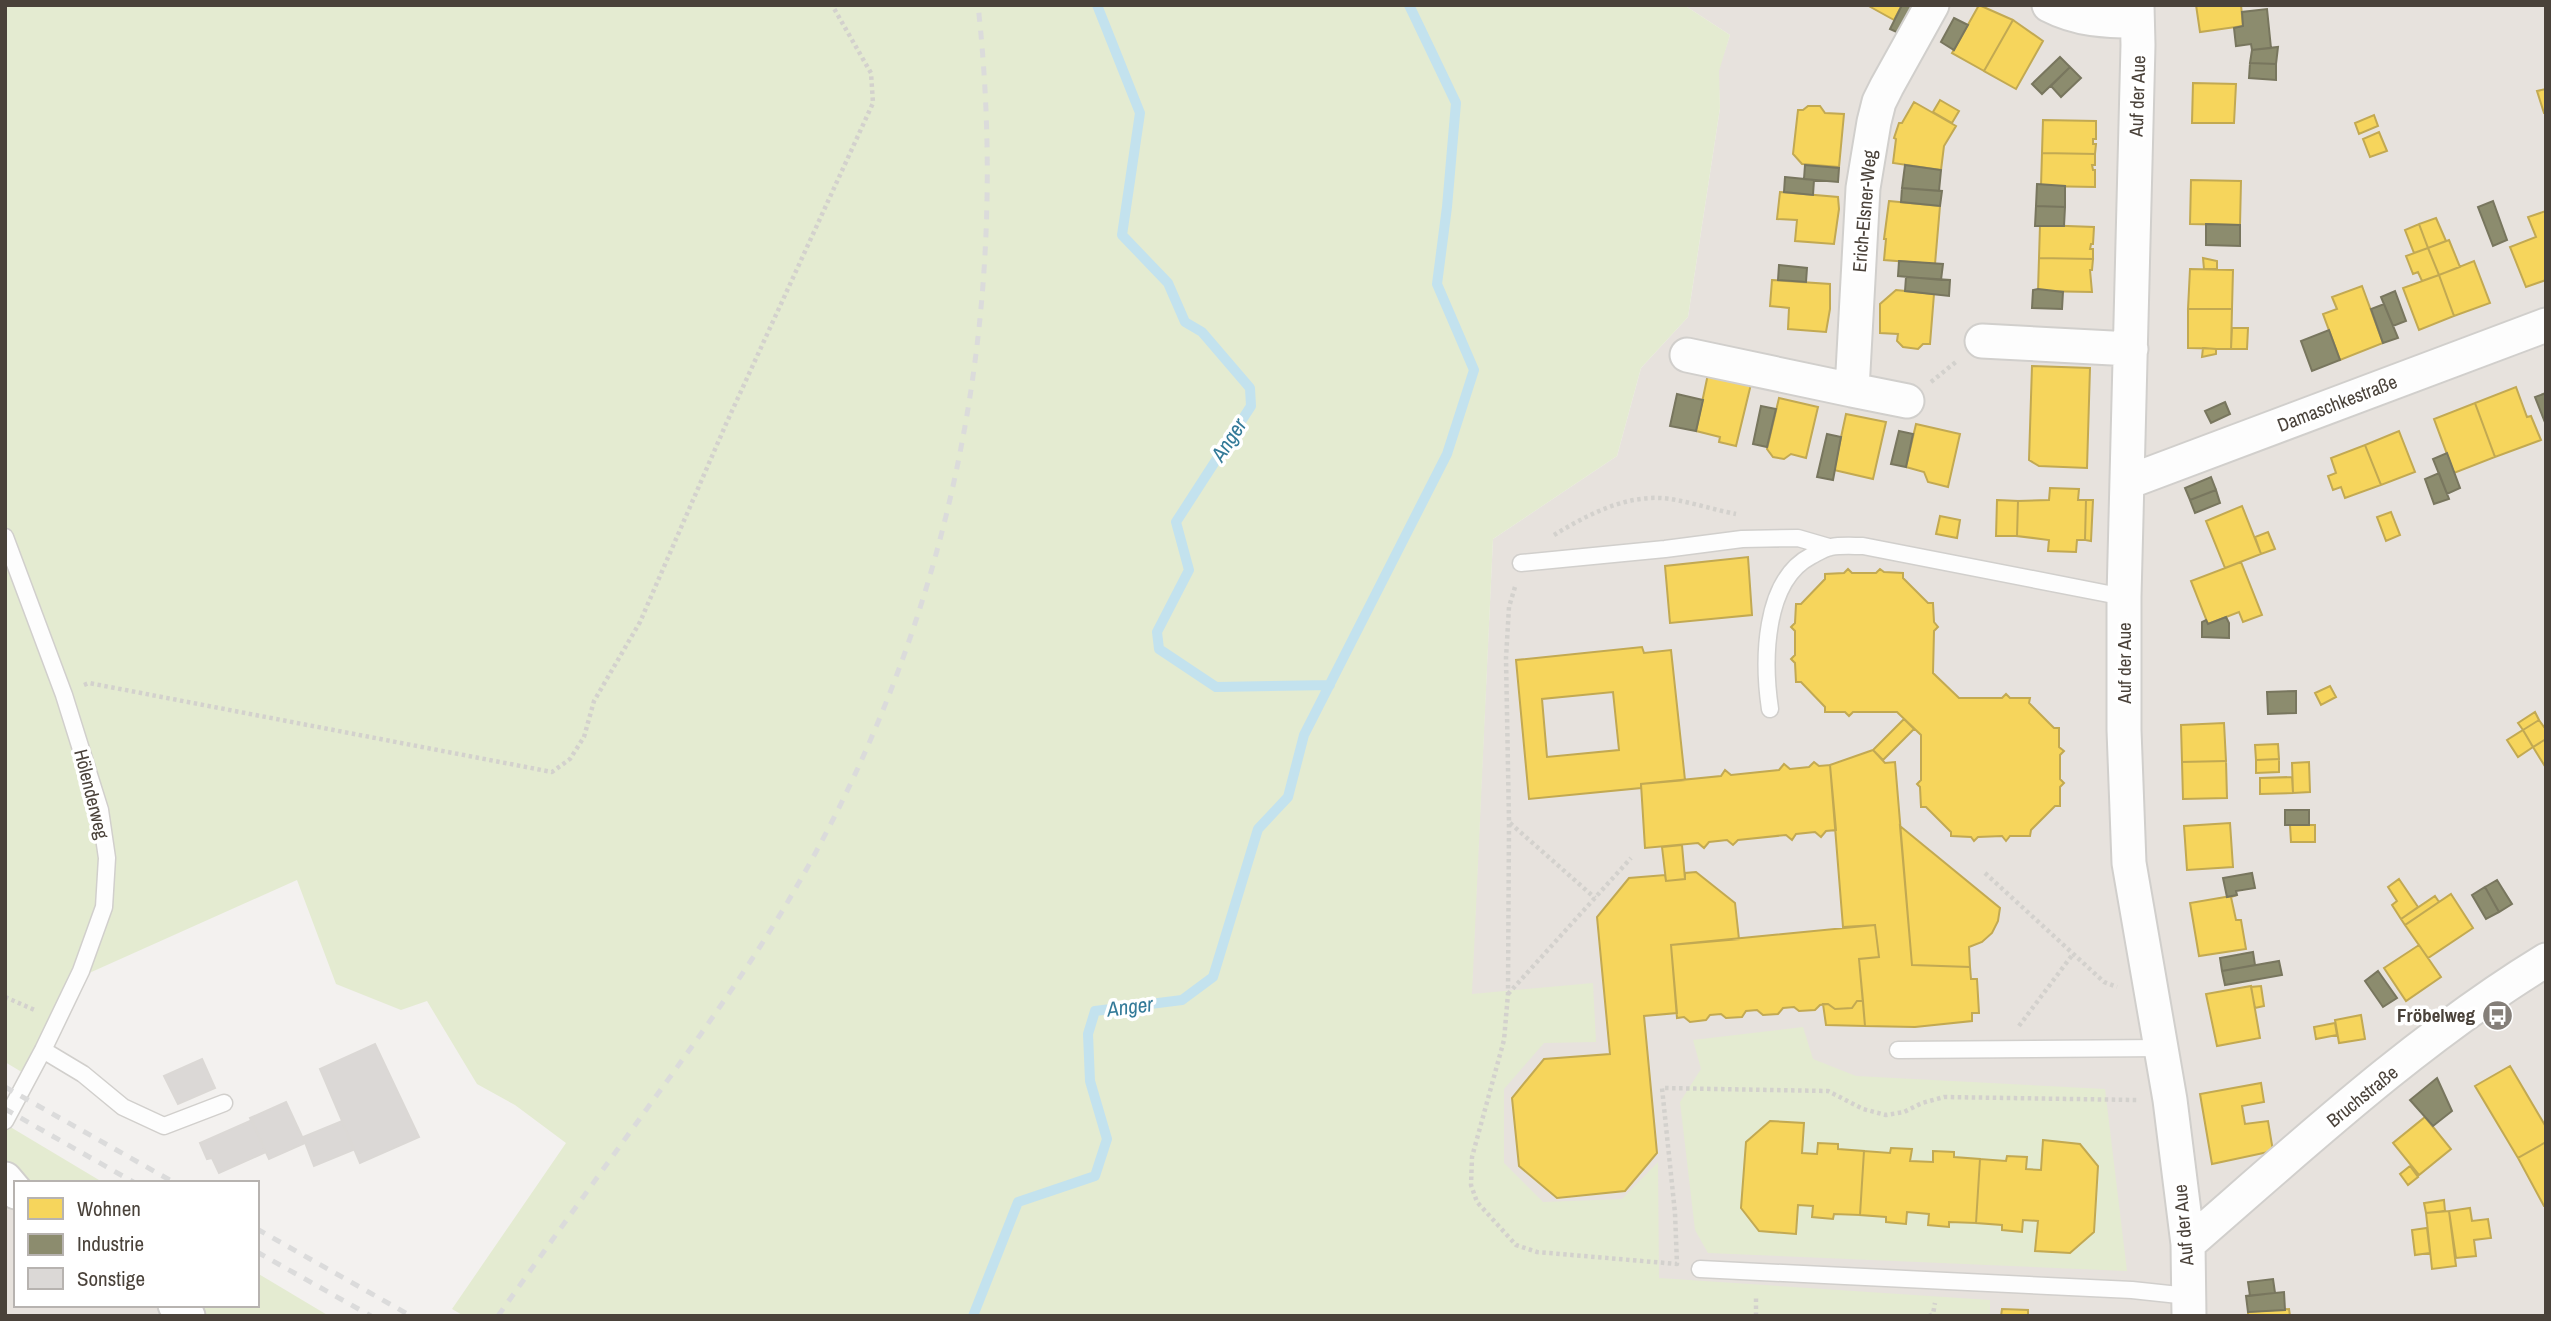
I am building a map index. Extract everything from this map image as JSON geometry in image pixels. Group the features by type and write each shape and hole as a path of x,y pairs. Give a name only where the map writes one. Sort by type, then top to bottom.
{"street":[{"name":"Erich-Elsner-Weg","path":"1852,390 1863,188 1874,122 1879,102 1932,5"},
{"path":"2049,5 2076,17 2099,20 2137,13"},
{"name":"Auf der Aue","path":"2137,13 2124,597 2124,730 2129,863 2170,1100 2188,1244 2188,1306"},
{"name":"Damaschkestraße","path":"2128,482 2546,325"},
{"path":"1982,341 2131,349"},
{"path":"1687,355 1908,401"},
{"name":"Bruchstraße","path":"2188,1244 2445,1029 2543,969"}],"lane":[{"name":"Hölenderweg","path":"5,537 64,695 100,810 107,858 104,907 81,971 43,1051 5,1121"},
{"path":"1521,563 1742,539 1798,538 1829,547 1863,546 2124,597"},
{"path":"1770,709 1766,662 1769,625 1780,589 1802,561 1829,547"},
{"path":"1898,1050 2162,1048"},
{"path":"43,1051 83,1074 123,1107 164,1126 225,1103"},
{"path":"1700,1269 2132,1290 2188,1306"}],"path":[{"path":"64,695 89,683 552,772 570,759 583,737 594,701 640,622 726,424 873,103 872,73 832,5"},
{"path":"1908,401 1982,341"},
{"path":"1744,515 1661,498 1626,502 1584,517 1546,539 1521,563 1509,607 1506,658 1508,994 1504,1040 1472,1157 1471,1185 1477,1202 1516,1245 1537,1252 1677,1264 1675,1213 1662,1087 1828,1091 1863,1110 1886,1115 1904,1112 1922,1103 1944,1097 2170,1100"},
{"path":"1509,822 1595,898"},
{"path":"1508,994 1631,858"},
{"path":"1984,873 2104,982 2154,1000"},
{"path":"2002,1050 2073,954"},
{"path":"5,997 57,1020"}],"shaded area":[{"path":"1684,5 2546,5 2546,1316 1483,1316 1467,1086 1493,539 1617,456 1641,368 1688,317 1720,108 1718,71 1730,35"},
{"path":"5,1183 14,1193 14,1307 169,1307 180,1316 5,1316"}],"green space":[{"path":"5,5 1684,5 1730,35 1719,71 1720,108 1688,317 1641,368 1617,456 1493,539 1472,994 1593,983 1596,1042 1544,1043 1504,1089 1504,1163 1543,1202 1622,1199 1658,1162 1659,1278 1990,1300 1990,1316 464,1316 452,1309 566,1143 515,1105 477,1084 427,1001 401,1010 336,984 297,880 87,974 107,907 110,853 101,800 70,696 62,701 98,822 102,861 100,889 95,917 76,971 25,1074 5,1062"},
{"path":"1803,1027 1813,1059 1856,1076 2105,1089 2127,1271 1708,1253 1695,1230 1680,1102 1701,1069 1693,1040"},
{"path":"7,1125 101,1181 14,1182 5,1175"},
{"path":"259,1274 329,1316 191,1316 180,1307 259,1307"}],"building: Wohnen":[{"path":"1867,5 1902,5 1894,20"},
{"path":"1979,5 2013,20 1984,71 1952,53"},
{"path":"2196,5 2241,5 2243,26 2200,32"},
{"path":"2013,20 2043,41 2016,89 1984,71"},
{"path":"2193,83 2236,84 2234,123 2192,123"},
{"path":"2546,89 2546,113 2544,113 2537,91"},
{"path":"1940,100 1959,111 1952,123 1933,112"},
{"path":"1914,102 1956,126 1944,146 1941,170 1893,163 1894,138 1899,123 1902,123"},
{"path":"1808,106 1820,106 1825,113 1844,114 1839,167 1802,164 1793,154 1798,110"},
{"path":"2374,115 2378,126 2359,134 2355,123"},
{"path":"2043,120 2096,121 2096,139 2093,139 2093,144 2096,144 2095,154 2042,153"},
{"path":"2379,132 2387,151 2370,157 2363,139"},
{"path":"2042,153 2095,154 2095,165 2092,165 2095,170 2095,187 2041,186"},
{"path":"2191,180 2241,181 2240,225 2190,224"},
{"path":"1780,192 1838,197 1834,244 1795,241 1797,220 1777,219"},
{"path":"1889,201 1940,206 1935,264 1884,260"},
{"path":"2546,211 2546,280 2526,287 2510,247 2536,237 2528,217"},
{"path":"2436,218 2446,241 2428,248 2419,224"},
{"path":"2419,224 2428,248 2414,253 2405,230"},
{"path":"2040,225 2094,227 2090,249 2093,249 2093,259 2039,258"},
{"path":"2449,240 2460,267 2439,275 2428,248"},
{"path":"2428,248 2439,275 2422,281 2418,272 2413,274 2406,256"},
{"path":"2039,258 2093,259 2090,270 2092,292 2038,291"},
{"path":"2203,258 2217,261 2217,269 2204,269"},
{"path":"2474,261 2490,303 2454,316 2439,275"},
{"path":"2190,269 2233,270 2232,309 2188,309"},
{"path":"2439,275 2454,316 2419,330 2403,288"},
{"path":"1772,280 1830,284 1826,332 1788,329 1789,308 1770,306"},
{"path":"2362,286 2383,343 2340,360 2323,314 2337,309 2332,297"},
{"path":"1896,290 1934,294 1930,344 1923,344 1918,349 1903,347 1897,341 1898,334 1880,333 1880,304"},
{"path":"2188,309 2232,309 2231,349 2188,348"},
{"path":"2232,328 2248,328 2247,349 2231,349"},
{"path":"2203,348 2216,349 2216,354 2202,357"},
{"path":"2032,366 2090,368 2087,468 2039,466 2029,460"},
{"path":"1708,374 1751,384 1736,446 1719,442 1720,437 1696,431"},
{"path":"2516,387 2527,417 2531,416 2541,440 2495,457 2475,403"},
{"path":"1779,398 1818,407 1806,458 1791,454 1784,459 1773,457 1767,449"},
{"path":"2475,403 2495,457 2454,473 2434,419"},
{"path":"1846,414 1886,422 1873,479 1834,470"},
{"path":"1916,424 1960,434 1948,487 1928,482 1924,472 1906,467"},
{"path":"2399,431 2415,472 2381,485 2365,445"},
{"path":"2365,445 2381,485 2345,498 2341,487 2333,490 2328,476 2336,473 2331,458"},
{"path":"2050,488 2079,489 2078,500 2086,500 2085,540 2077,540 2076,552 2048,551 2049,540 2017,536 2018,501 2049,500"},
{"path":"1997,500 2018,501 2017,536 1996,536"},
{"path":"2086,500 2093,500 2091,541 2085,540"},
{"path":"2242,506 2261,554 2225,568 2206,521"},
{"path":"2391,512 2400,535 2386,541 2377,517"},
{"path":"1940,516 1960,520 1957,538 1936,534"},
{"path":"2268,532 2275,549 2261,554 2255,537"},
{"path":"1748,557 1752,615 1670,623 1665,566"},
{"path":"2241,562 2262,615 2243,622 2239,612 2208,624 2191,581"},
{"path":"1848,569 1852,573 1876,573 1880,569 1884,572 1903,573 1903,578 1928,603 1933,603 1934,622 1938,627 1934,631 1933,673 1959,698 2002,698 2006,694 2010,698 2030,698 2029,703 2054,728 2059,728 2059,747 2064,751 2060,755 2060,779 2064,783 2060,787 2060,806 2055,806 2031,830 2030,836 2010,836 2006,841 2002,836 1978,837 1974,841 1971,837 1951,836 1951,832 1926,807 1921,807 1920,787 1917,784 1921,780 1921,735 1897,712 1853,712 1849,716 1845,712 1825,712 1825,707 1801,682 1796,682 1795,663 1791,659 1795,655 1795,631 1791,627 1795,623 1796,604 1801,604 1825,579 1825,574 1844,573"},
{"path":"1642,647 1644,653 1671,650 1685,780 1641,784 1641,788 1529,799 1516,660","holes":["1613,692 1619,750 1547,757 1542,699"]},
{"path":"2330,686 2336,697 2321,705 2315,693"},
{"path":"2535,712 2539,720 2523,730 2518,723"},
{"path":"1904,719 1914,729 1883,760 1873,750"},
{"path":"2539,720 2546,726 2546,739 2533,747 2523,730"},
{"path":"2224,723 2226,761 2182,762 2181,725"},
{"path":"2523,730 2533,747 2518,757 2507,740"},
{"path":"2546,739 2546,768 2533,747"},
{"path":"2278,744 2279,759 2256,760 2255,745"},
{"path":"1873,750 1885,763 1895,762 1912,965 1970,967 1971,979 1977,979 1979,1013 1972,1013 1972,1021 1915,1027 1865,1026 1859,959 1879,957 1875,925 1843,927 1830,765"},
{"path":"2279,759 2279,772 2256,773 2256,760"},
{"path":"2226,761 2227,798 2183,799 2182,762"},
{"path":"1814,762 1819,766 1830,765 1836,830 1826,831 1821,837 1815,832 1796,834 1792,840 1786,835 1738,840 1733,845 1727,840 1709,842 1704,848 1698,843 1645,848 1641,784 1721,776 1725,770 1731,775 1779,770 1784,764 1790,769 1809,767"},
{"path":"2309,762 2310,792 2293,793 2292,763"},
{"path":"2292,777 2293,793 2260,794 2260,778"},
{"path":"2230,823 2233,867 2187,870 2184,826"},
{"path":"2290,825 2315,825 2315,842 2291,842"},
{"path":"1900,826 2000,908 1992,933 1982,942 1969,947 1970,967 1912,965"},
{"path":"1682,845 1685,879 1666,881 1662,847"},
{"path":"1696,872 1735,903 1739,939 1671,945 1677,1013 1644,1016 1657,1153 1625,1191 1557,1198 1519,1166 1512,1098 1544,1059 1610,1054 1597,917 1629,878 1665,875 1666,881 1685,879 1685,873"},
{"path":"2399,879 2418,907 2401,919 2392,905 2397,901 2388,887"},
{"path":"2451,894 2473,928 2428,958 2405,925"},
{"path":"2237,895 2231,897 2236,920 2241,920 2246,949 2199,956 2190,903"},
{"path":"2435,896 2439,902 2405,925 2401,919"},
{"path":"1875,925 1879,957 1859,959 1863,1001 1857,1001 1852,1008 1835,1009 1828,1004 1820,1005 1815,1010 1783,1008 1778,1014 1763,1015 1757,1010 1746,1011 1742,1017 1710,1015 1706,1020 1690,1022 1684,1017 1677,1018 1671,945"},
{"path":"2419,945 2441,977 2406,1001 2384,968"},
{"path":"2251,986 2260,1038 2217,1046 2206,994"},
{"path":"2261,986 2264,1006 2255,1008 2251,987"},
{"path":"1857,1001 1863,1001 1865,1026 1826,1025 1823,1004 1835,1009 1852,1008"},
{"path":"2361,1015 2365,1039 2339,1043 2335,1020"},
{"path":"2335,1023 2337,1035 2316,1039 2314,1027"},
{"path":"2510,1066 2546,1127 2546,1142 2518,1158 2475,1086"},
{"path":"2261,1083 2264,1102 2242,1106 2245,1124 2268,1121 2273,1151 2212,1164 2200,1094"},
{"path":"2425,1117 2451,1149 2419,1175 2393,1143"},
{"path":"1770,1121 1804,1123 1802,1153 1817,1154 1818,1143 1838,1144 1838,1149 1864,1151 1860,1215 1834,1214 1833,1219 1812,1217 1813,1206 1798,1205 1796,1234 1759,1231 1741,1208 1746,1142"},
{"path":"2043,1140 2080,1144 2098,1166 2094,1232 2070,1253 2035,1251 2038,1221 2023,1220 2022,1232 2002,1230 2002,1225 1976,1223 1980,1159 2006,1161 2007,1156 2027,1157 2026,1169 2041,1170"},
{"path":"2546,1142 2546,1206 2544,1206 2518,1158"},
{"path":"1891,1148 1912,1149 1910,1161 1933,1162 1933,1151 1954,1152 1954,1157 1980,1159 1976,1223 1949,1222 1949,1227 1928,1225 1929,1214 1907,1212 1906,1224 1886,1222 1886,1217 1860,1215 1864,1151 1890,1153"},
{"path":"2410,1166 2418,1177 2408,1185 2400,1174"},
{"path":"2444,1200 2445,1211 2426,1213 2424,1203"},
{"path":"2470,1208 2472,1221 2488,1219 2491,1238 2474,1240 2476,1256 2456,1258 2449,1211"},
{"path":"2449,1211 2456,1266 2432,1269 2426,1213"},
{"path":"2427,1228 2430,1253 2415,1255 2412,1230"},
{"path":"2002,1309 2028,1310 2028,1316 2001,1316"},
{"path":"2289,1309 2290,1316 2248,1316 2248,1312"}],"building: Industrie":[{"path":"1902,5 1917,5 1903,35 1890,29"},
{"path":"2267,9 2271,48 2252,50 2251,44 2236,46 2234,28 2243,26 2242,12"},
{"path":"1954,18 1968,25 1954,50 1941,42"},
{"path":"2278,47 2276,64 2250,63 2252,50"},
{"path":"2060,57 2070,67 2042,94 2032,84"},
{"path":"2250,63 2276,64 2276,80 2249,78"},
{"path":"2070,67 2081,78 2061,97 2051,86"},
{"path":"1805,165 1839,168 1838,182 1804,179"},
{"path":"1905,165 1941,170 1939,191 1902,188"},
{"path":"1785,177 1814,180 1813,195 1784,192"},
{"path":"2037,184 2065,186 2065,207 2036,206"},
{"path":"1902,188 1942,191 1940,206 1901,202"},
{"path":"2493,201 2507,240 2493,246 2478,207"},
{"path":"2036,206 2065,207 2064,226 2035,226"},
{"path":"2206,224 2240,225 2240,246 2206,245"},
{"path":"1899,261 1943,264 1941,280 1898,276"},
{"path":"1779,265 1807,268 1806,282 1778,280"},
{"path":"1906,277 1950,280 1949,296 1905,291"},
{"path":"2033,290 2063,292 2062,309 2032,308"},
{"path":"2395,291 2406,321 2393,326 2381,297"},
{"path":"2384,304 2398,338 2383,343 2371,309"},
{"path":"2329,330 2340,360 2312,371 2301,341"},
{"path":"2546,393 2546,425 2535,397"},
{"path":"1677,394 1703,400 1696,431 1670,426"},
{"path":"2225,402 2230,414 2211,423 2205,411"},
{"path":"1761,406 1776,409 1767,447 1753,444"},
{"path":"1899,431 1913,434 1906,467 1891,464"},
{"path":"1827,434 1841,437 1833,480 1817,477"},
{"path":"2447,453 2460,488 2447,494 2433,459"},
{"path":"2439,473 2449,499 2434,504 2425,479"},
{"path":"2211,477 2216,490 2190,500 2185,488"},
{"path":"2216,490 2220,503 2195,513 2190,500"},
{"path":"2226,617 2229,623 2229,638 2202,637 2202,622 2206,620 2208,624"},
{"path":"2296,691 2296,713 2268,714 2267,692"},
{"path":"2285,810 2309,810 2309,825 2285,825"},
{"path":"2252,873 2255,888 2236,891 2237,895 2227,897 2223,878"},
{"path":"2497,880 2512,904 2499,912 2485,887"},
{"path":"2485,887 2499,912 2486,919 2472,895"},
{"path":"2253,952 2255,965 2222,971 2220,958"},
{"path":"2279,961 2282,975 2225,985 2222,971"},
{"path":"2378,971 2397,998 2383,1007 2365,981"},
{"path":"2437,1078 2452,1111 2433,1126 2410,1100"},
{"path":"2273,1279 2275,1293 2250,1296 2248,1282"},
{"path":"2284,1292 2285,1310 2248,1312 2246,1296"}],"building: Sonstige":[{"path":"375,1044 419,1137 360,1163 320,1069"},
{"path":"202,1059 215,1088 178,1104 164,1076"},
{"path":"286,1102 305,1143 269,1159 250,1118"},
{"path":"252,1120 266,1152 219,1173 212,1158 207,1159 200,1143"},
{"path":"342,1121 353,1150 314,1166 303,1137"}],"waterway":[{"name":"Anger","path":"1097,5 1140,113 1122,235 1168,283 1185,322 1202,332 1250,388 1251,406 1176,522 1189,570 1157,632 1159,649 1216,687 1330,685"},
{"name":"Anger","path":"973,1316 1018,1202 1095,1176 1107,1139 1090,1081 1088,1034 1095,1011 1182,1000 1213,977 1258,829 1288,797 1304,735 1447,454 1474,370 1437,284 1456,103 1409,5"}],"railway":[{"path":"498,1316 700,1036 768,934 841,803 889,695 927,585 956,472 976,358 986,241 986,124 978,5"},
{"path":"5,1087 171,1181"},
{"path":"5,1109 131,1181"},
{"path":"259,1230 411,1316"},
{"path":"259,1253 371,1316"}],"place":[{"name":"Fröbelweg","path":"2498,1015"}]}
